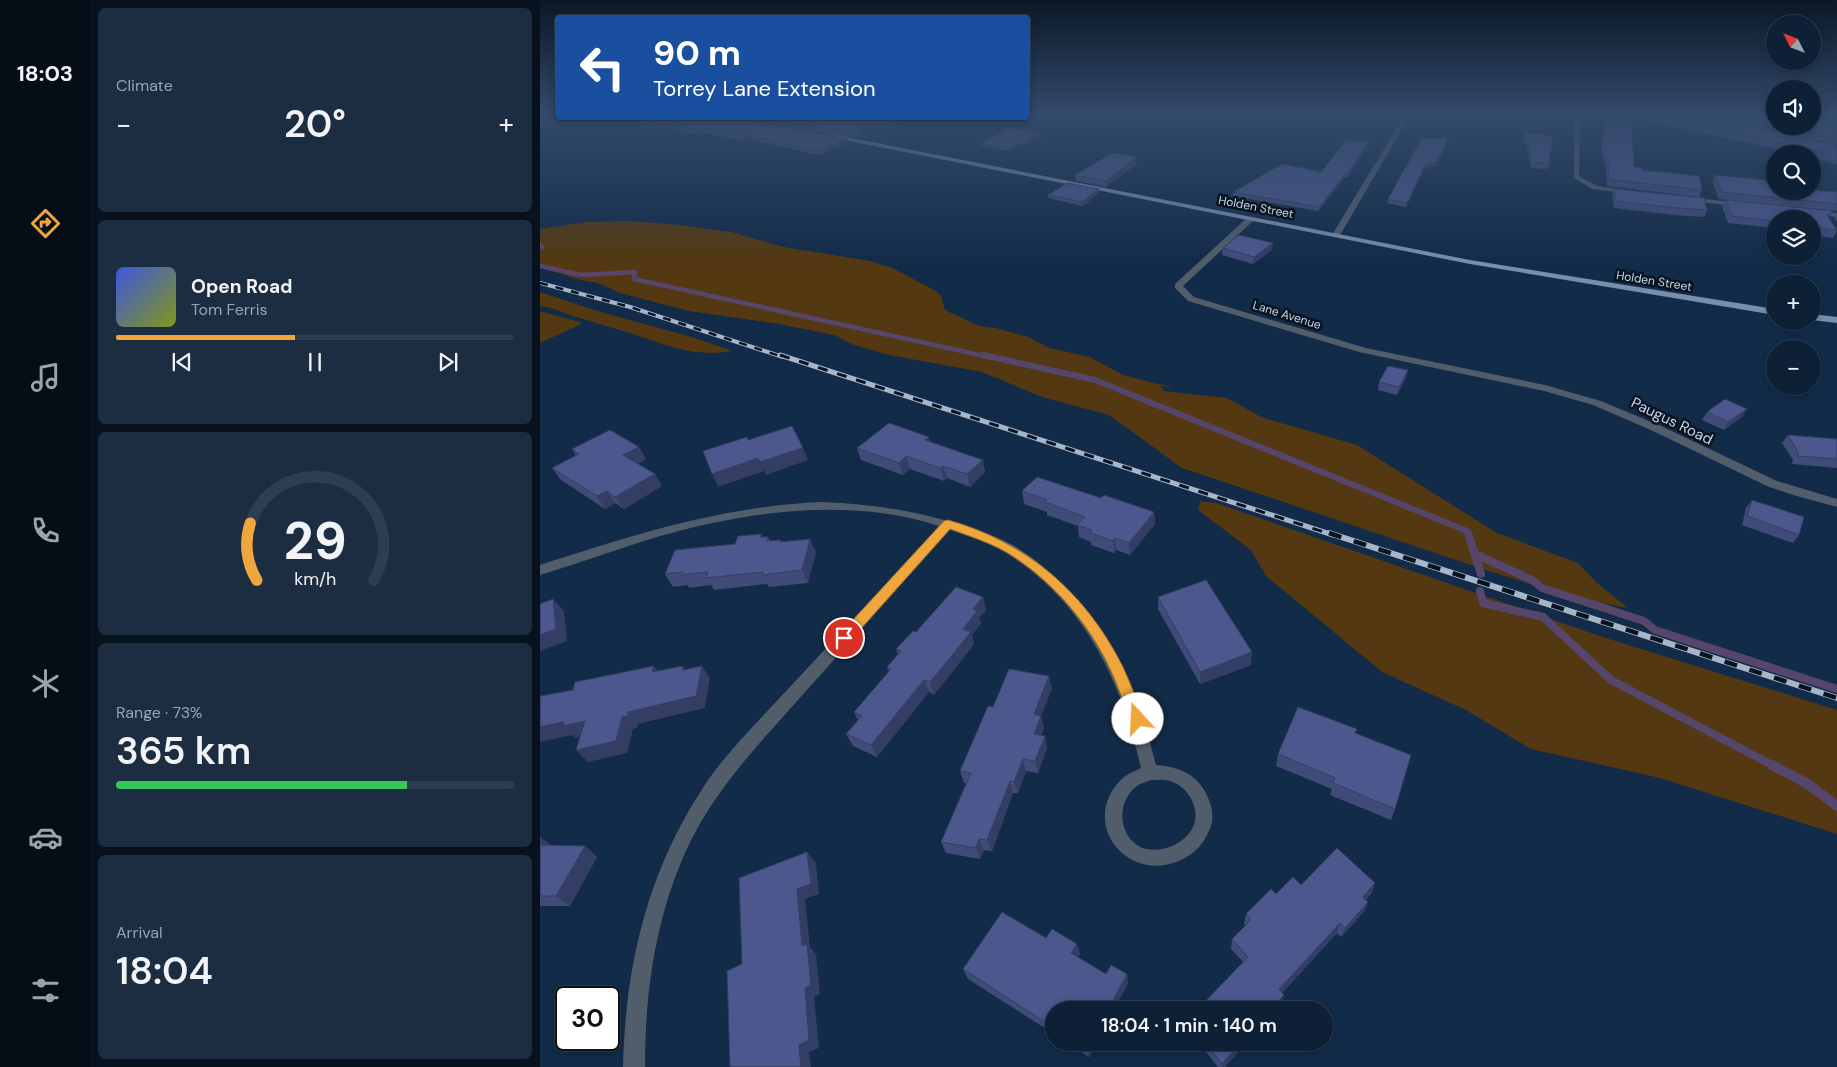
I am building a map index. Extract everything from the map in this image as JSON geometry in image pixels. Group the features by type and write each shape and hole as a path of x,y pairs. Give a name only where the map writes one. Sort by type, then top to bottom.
{"main road":[{"name":"Holden Street","path":"971,164 1336,236 1580,281 1766,311"},
{"path":"1821,318 1837,320"}],"street":[{"path":"1336,236 1379,164"},
{"path":"1576,164 1576,177 1584,183 1598,188 1638,194"},
{"path":"1678,198 1748,205"},
{"path":"1821,213 1837,215"},
{"name":"Lane Avenue","path":"1251,219 1178,286 1191,299 1316,338 1386,356 1490,378"},
{"name":"Paugus Road","path":"1490,378 1556,391 1605,406 1648,424 1750,476 1792,491 1837,503"},
{"path":"540,570 680,526 736,514 792,507 821,506 882,510 909,514 948,524 993,540 1022,558 1046,575 1085,618 1117,669 1132,702 1143,736 1150,772"},
{"path":"634,1067 633,1041 638,983 648,931 663,882 690,825 711,789 741,752 948,524"},
{"path":"1150,772 1166,772 1182,777 1195,787 1204,809 1203,825 1195,840 1182,852 1165,858 1146,858 1130,850 1118,838 1113,822 1114,805 1121,790 1134,779 1150,772"}],"shaded area":[{"path":"627,221 671,224 731,232 784,247 870,261 892,268 936,291 941,296 945,310 979,326 996,328 1028,337 1049,348 1090,357 1123,375 1174,388 1161,386 1164,391 1227,398 1261,417 1357,445 1497,533 1578,563 1597,583 1628,608 1563,594 1492,572 1182,468 1109,415 1042,397 982,372 889,355 854,345 834,335 779,324 689,311 620,293 598,283 580,280 540,267 540,229 585,222"},
{"path":"540,292 594,310 695,338 732,351 703,353 661,344 540,306"},
{"path":"540,311 583,323 540,343"},
{"path":"1200,501 1216,503 1603,637 1837,710 1837,834 1660,778 1531,749 1466,710 1382,672 1266,576 1251,550 1198,510"}],"building":[{"path":"1094,164 1128,164 1106,181 1075,175"},
{"path":"1282,164 1321,172 1327,164 1354,164 1319,207 1233,192"},
{"path":"1408,164 1429,164 1425,165 1407,203 1388,199"},
{"path":"1608,164 1634,164 1634,167 1642,168 1642,170 1699,176 1702,190 1609,179"},
{"path":"1715,175 1765,180 1766,183 1766,197 1722,192"},
{"path":"1067,183 1099,189 1082,202 1048,195"},
{"path":"1614,189 1704,198 1707,210 1616,201"},
{"path":"1821,191 1837,192 1837,204 1799,200 1821,200"},
{"path":"1726,200 1833,211 1827,216 1837,230 1821,228 1821,210 1766,210 1766,220 1732,216"},
{"path":"1239,235 1273,243 1254,257 1223,248"},
{"path":"1388,366 1408,370 1399,387 1379,382"},
{"path":"1725,399 1747,409 1728,422 1707,412"},
{"path":"889,423 929,437 925,440 983,460 967,474 943,466 940,468 906,456 899,463 857,448"},
{"path":"792,426 803,448 760,462 758,458 712,474 703,451 747,437 748,440"},
{"path":"610,430 639,447 623,455 655,474 615,497 607,491 597,496 552,468 579,454 572,449"},
{"path":"1788,435 1837,439 1837,459 1798,456 1798,452"},
{"path":"1037,477 1101,498 1104,495 1154,512 1129,543 1115,538 1113,541 1090,533 1092,530 1077,525 1085,517 1022,491"},
{"path":"1752,500 1804,517 1799,535 1747,516"},
{"path":"762,534 760,537 768,537 766,541 781,540 780,542 810,539 802,570 762,575 763,572 706,578 708,572 681,575 683,572 665,574 675,550 735,544 738,536"},
{"path":"1206,580 1252,652 1200,672 1158,597"},
{"path":"956,587 983,597 973,609 977,611 963,629 971,632 930,682 924,680 871,745 846,734 862,716 854,712 891,669 887,667 901,651 896,649 913,631 916,632"},
{"path":"553,599 556,629 540,635 540,604"},
{"path":"654,666 652,672 683,666 683,670 702,666 696,696 628,712 627,716 622,717 616,741 576,750 585,721 563,726 564,722 540,727 540,696 573,690 575,682"},
{"path":"1009,669 1049,676 1034,714 1041,716 1034,734 1045,736 1035,761 1023,759 1014,782 1010,781 987,840 979,839 976,848 941,842 971,773 960,771 988,706 993,707"},
{"path":"1298,707 1357,729 1355,733 1411,755 1395,809 1333,783 1335,778 1278,754"},
{"path":"540,845 585,846 556,896 540,896"},
{"path":"1337,848 1375,883 1363,897 1368,902 1345,928 1340,923 1279,989 1284,995 1279,1001 1206,1001 1248,957 1232,939 1251,920 1246,914 1271,889 1276,894 1293,877 1301,885"},
{"path":"807,852 811,884 797,889 802,946 807,944 811,985 805,988 809,1040 799,1045 801,1067 730,1067 727,971 742,964 739,878"},
{"path":"1002,912 1046,938 1052,929 1077,944 1071,953 1106,974 1111,965 1127,974 1113,1001 1045,1001 1045,1022 963,969"},
{"path":"1212,1051 1233,1051 1222,1064"}],"waterway":[{"path":"540,245 542,247 540,248"},
{"path":"540,266 581,275 635,272 634,279 989,357"},
{"path":"983,355 1095,380 1467,531 1468,535"},
{"path":"1468,533 1481,574"},
{"path":"1475,554 1532,580 1542,588 1644,621 1655,630 1837,689"},
{"path":"1480,591 1483,603 1543,617 1611,680 1774,766"},
{"path":"1772,765 1808,784 1837,806"}],"railway":[{"path":"540,283 630,307 783,357"},
{"path":"780,355 1333,535"},
{"path":"1329,533 1837,698"}],"route":[{"path":"844,638 948,524 993,540 1011,550 1046,575 1064,593 1103,643 1117,669 1138,719"}]}
